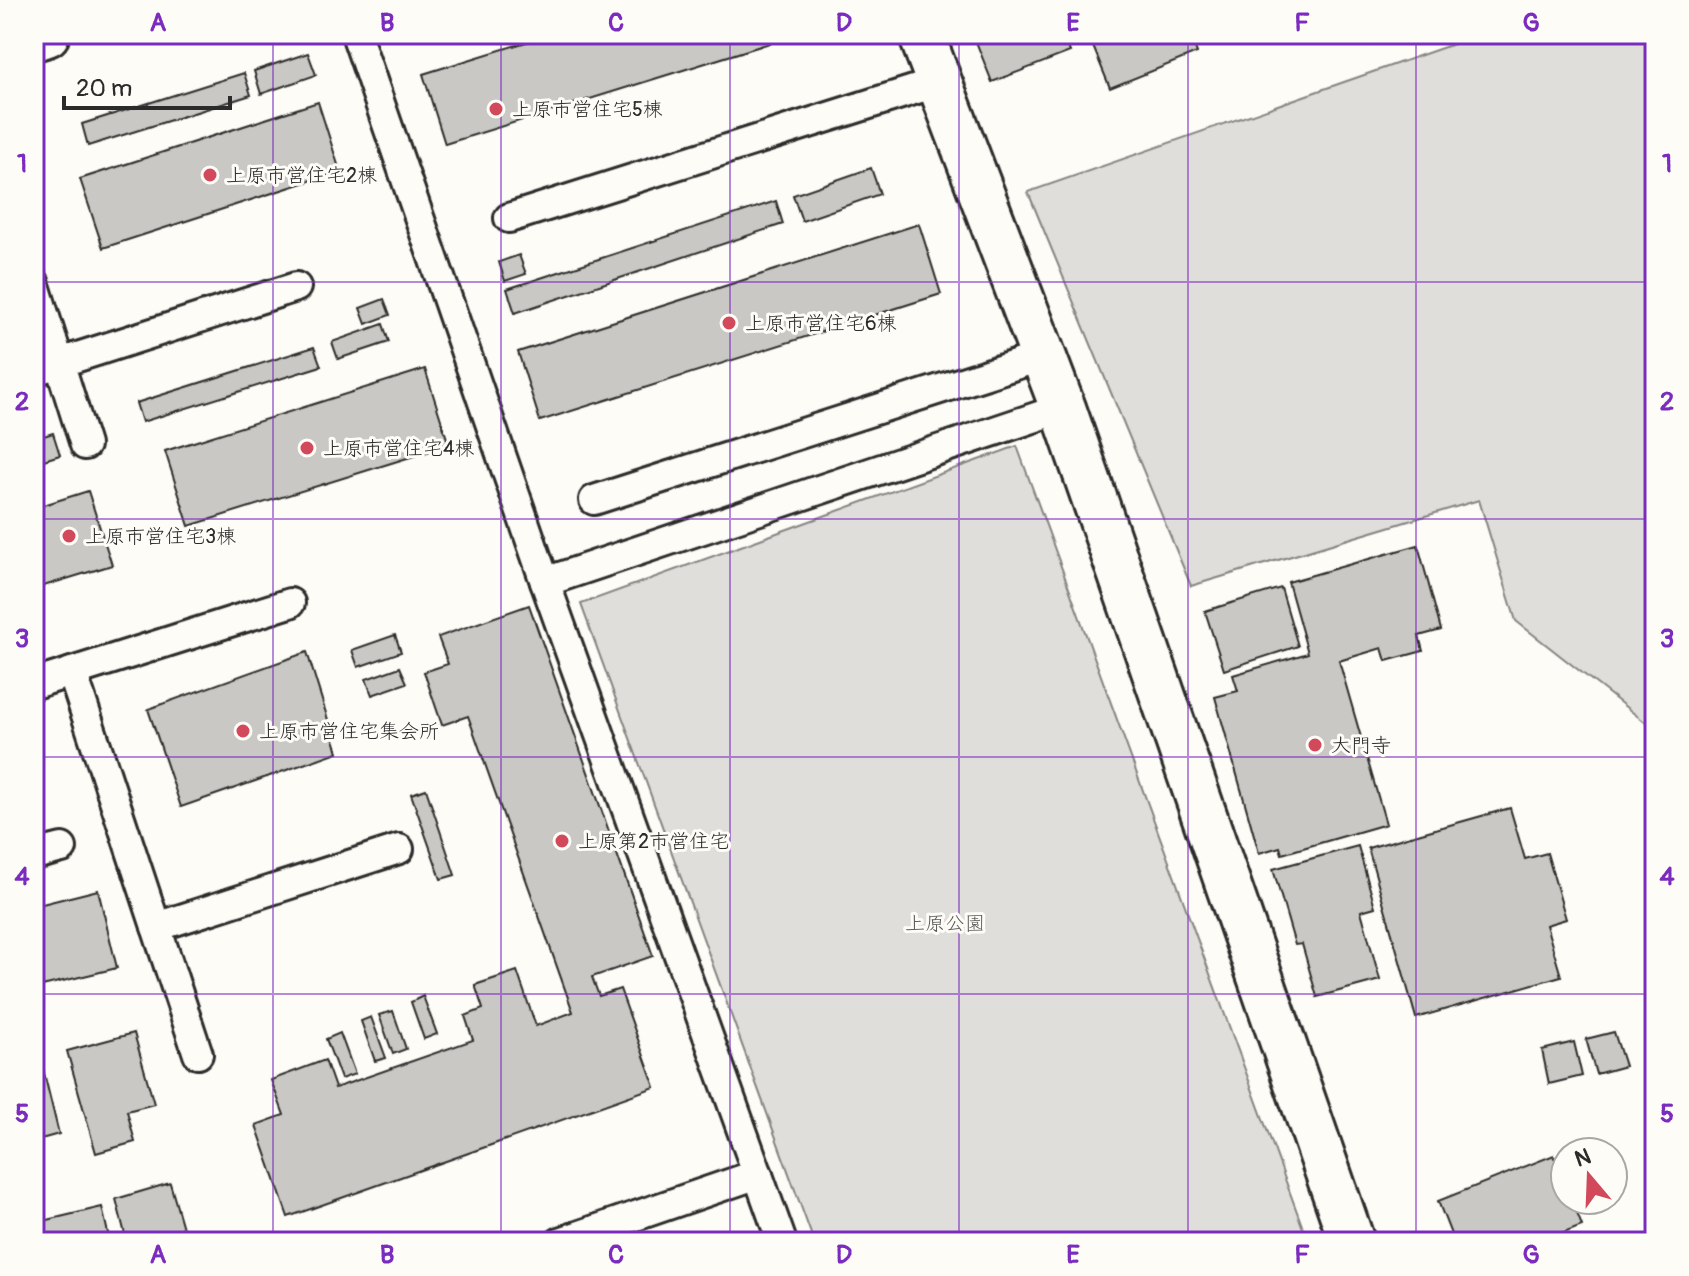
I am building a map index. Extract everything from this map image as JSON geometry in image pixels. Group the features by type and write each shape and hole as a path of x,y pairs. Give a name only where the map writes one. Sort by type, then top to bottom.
{"street":[{"path":"34,38 47,34"},
{"path":"921,34 1063,408 1352,1242"}],"lane":[{"path":"356,34 545,582 782,1242"},
{"path":"509,218 939,82"},
{"path":"34,282 47,367 85,445"},
{"path":"47,367 296,287"},
{"path":"594,500 1043,356"},
{"path":"545,582 1063,408"},
{"path":"34,684 290,603"},
{"path":"72,672 198,1054"},
{"path":"34,855 62,848"},
{"path":"156,927 399,849"},
{"path":"560,1242 758,1174"}],"green space":[{"path":"1482,34 1643,34 1655,68 1655,730 1516,621 1479,500 1191,586 1028,192"},
{"name":"上原公園","path":"1017,446 1308,1242 814,1242 581,604"}],"building":[{"name":"上原市営住宅5棟","path":"552,34 799,34 445,144 423,74"},
{"path":"973,34 1063,34 1070,52 992,82"},
{"path":"1088,34 1190,34 1197,53 1110,88"},
{"path":"1367,34 1403,34 1371,45"},
{"path":"308,53 316,75 261,94 254,71"},
{"path":"244,73 251,95 88,146 82,124"},
{"name":"上原市営住宅2棟","path":"318,102 340,171 103,248 80,179"},
{"path":"871,168 880,194 802,221 793,195"},
{"path":"776,201 783,224 515,313 507,289"},
{"name":"上原市営住宅6棟","path":"919,224 941,294 540,421 518,352"},
{"path":"519,255 526,274 505,281 499,262"},
{"path":"384,299 390,315 366,324 360,308"},
{"path":"383,324 389,342 338,359 332,342"},
{"path":"314,347 321,366 142,422 136,403"},
{"name":"上原市営住宅4棟","path":"425,369 449,445 189,526 165,451"},
{"path":"53,433 60,455 34,463 34,439"},
{"name":"上原市営住宅3棟","path":"88,491 112,565 34,589 34,508"},
{"path":"1418,545 1441,630 1419,636 1423,651 1386,661 1382,648 1339,661 1386,824 1282,854 1280,847 1259,853 1215,697 1238,691 1233,675 1308,653 1288,582"},
{"path":"1281,588 1298,646 1224,670 1205,611"},
{"name":"上原第2市営住宅","path":"529,605 653,956 592,977 599,996 620,989 655,1087 288,1217 256,1125 284,1115 271,1080 325,1060 335,1088 473,1040 465,1016 483,1009 475,985 517,971 536,1026 573,1012 468,716 442,725 424,672 448,664 438,637"},
{"path":"395,635 401,652 358,667 352,650"},
{"name":"上原市営住宅集会所","path":"307,652 338,752 181,807 148,709"},
{"path":"400,667 407,683 372,695 366,679"},
{"path":"426,789 455,875 441,879 411,794"},
{"path":"1510,808 1525,859 1547,853 1566,919 1546,925 1561,976 1416,1018 1368,848"},
{"path":"1358,846 1375,907 1361,911 1380,980 1317,997 1302,944 1295,945 1273,869"},
{"path":"98,890 117,968 34,988 34,906"},
{"path":"423,996 437,1034 424,1039 411,1002"},
{"path":"393,1011 406,1049 393,1054 379,1015"},
{"path":"371,1017 386,1058 375,1061 361,1021"},
{"path":"1614,1032 1625,1066 1596,1074 1586,1039"},
{"path":"134,1033 154,1104 127,1111 135,1142 96,1153 67,1051"},
{"path":"340,1033 355,1074 341,1079 326,1039"},
{"path":"1574,1042 1582,1076 1549,1084 1542,1050"},
{"path":"42,1065 59,1134 34,1141 34,1067"},
{"path":"1549,1157 1549,1216 1578,1216 1582,1226 1541,1242 1454,1242 1438,1201"},
{"path":"170,1183 187,1242 127,1242 116,1199"},
{"path":"102,1207 110,1242 44,1242 39,1222"}],"place":[{"name":"上原市営住宅5棟","path":"496,109"},
{"name":"上原市営住宅2棟","path":"210,175"},
{"name":"上原市営住宅6棟","path":"729,323"},
{"name":"上原市営住宅4棟","path":"307,448"},
{"name":"上原市営住宅3棟","path":"69,536"},
{"name":"上原市営住宅集会所","path":"243,731"},
{"name":"大門寺","path":"1315,745"},
{"name":"上原第2市営住宅","path":"562,841"}]}
